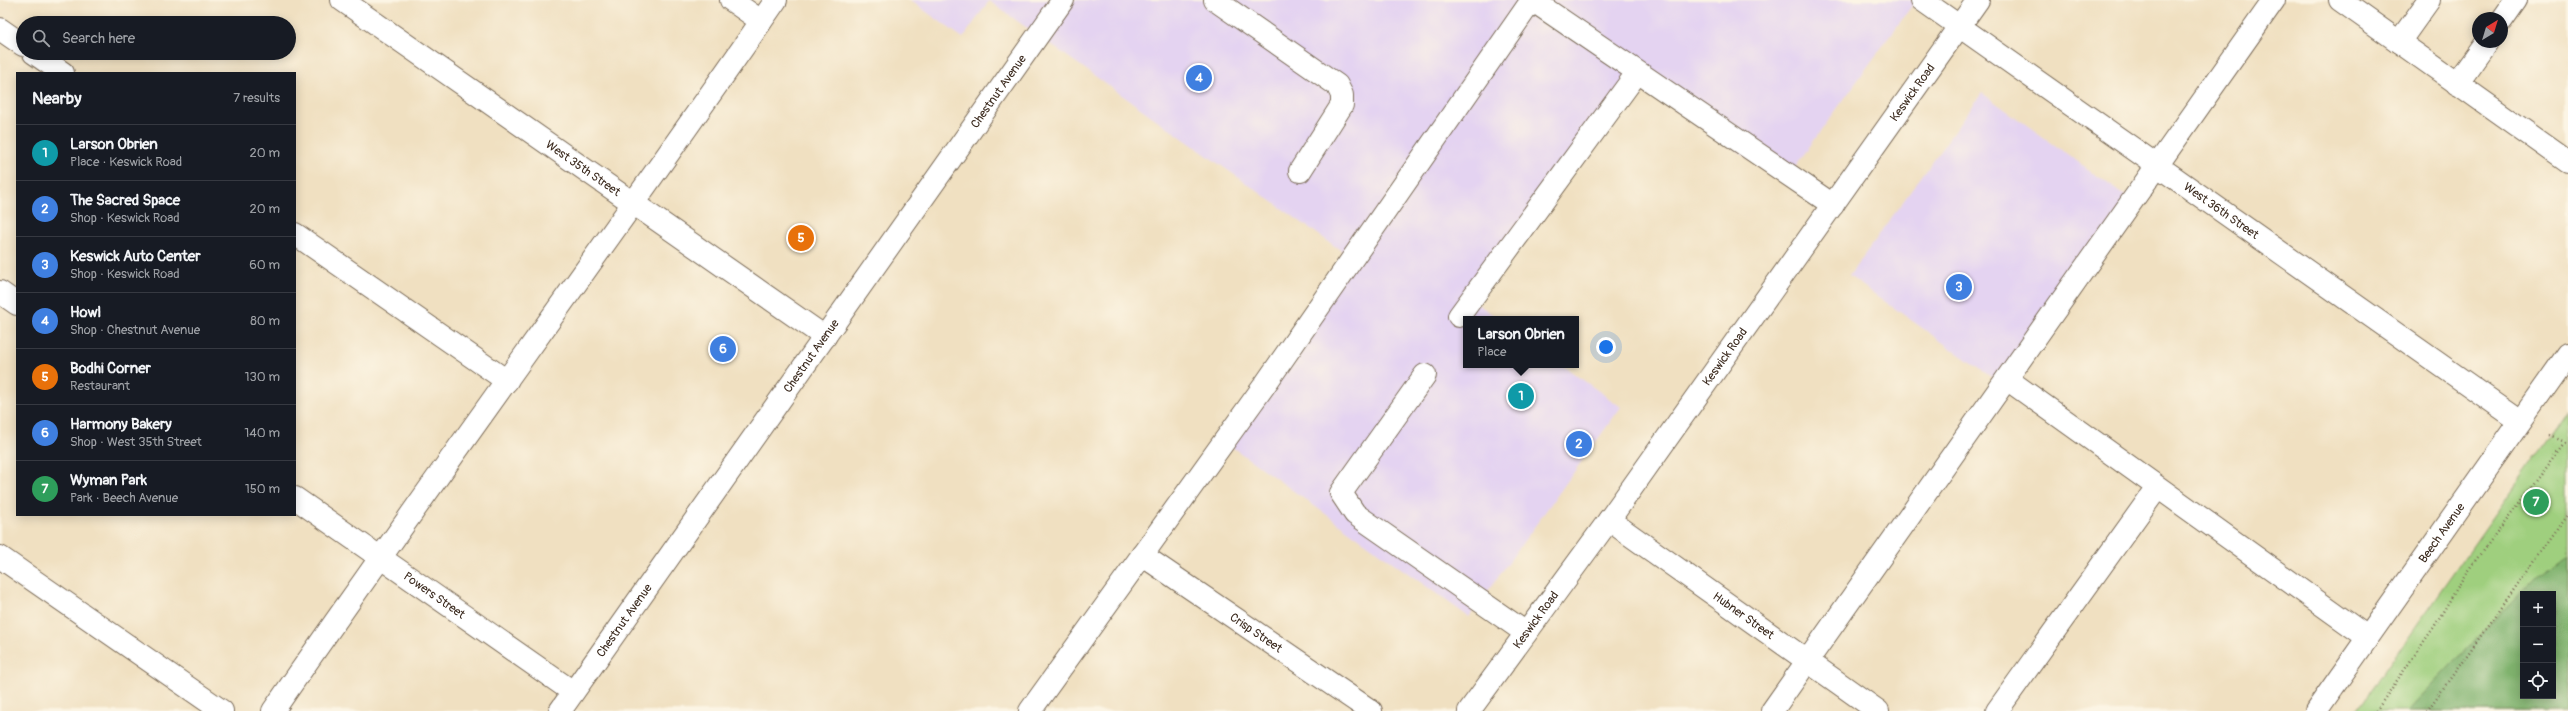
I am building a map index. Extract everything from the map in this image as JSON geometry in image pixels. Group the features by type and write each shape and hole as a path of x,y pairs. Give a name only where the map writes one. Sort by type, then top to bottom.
{"street":[{"name":"West 35th Street","path":"342,0 825,337"},
{"path":"731,0 762,21"},
{"path":"273,711 380,557 634,204 776,0"},
{"name":"Chestnut Avenue","path":"560,711 1063,0"},
{"path":"1215,0 1337,85 1342,95 1342,105 1300,170"},
{"path":"1030,711 1264,386 1532,0 1637,73 1833,205"},
{"name":"West 36th Street","path":"1922,0 2520,421"},
{"name":"Keswick Road","path":"1469,711 1608,520 1978,0"},
{"path":"1772,711 2274,0"},
{"path":"2340,0 2568,162"},
{"path":"2399,42 2429,0"},
{"path":"2508,12 2516,0"},
{"path":"0,29 16,40"},
{"path":"2457,84 2483,48"},
{"path":"44,60 62,72"},
{"path":"1459,316 1637,73"},
{"path":"296,235 507,381"},
{"path":"0,292 16,303"},
{"name":"Beech Avenue","path":"2316,711 2568,354"},
{"path":"1425,375 1341,493 1355,514 1526,633"},
{"path":"2007,380 2367,637"},
{"path":"1997,711 2157,488"},
{"name":"Powers Street","path":"296,499 573,692"},
{"name":"Hubner Street","path":"1608,520 1878,711"},
{"name":"Crisp Street","path":"1142,555 1371,711"},
{"path":"0,556 222,711"}],"path":[{"path":"2376,711 2434,627 2466,573 2564,443"},
{"path":"2427,711 2568,514"}],"shaded area":[{"path":"910,0 1916,0 1783,183 1633,76 1472,300 1495,316 1463,316 1463,368 1566,368 1621,407 1469,617 1221,439 1346,254 989,1 963,38"},
{"path":"1982,93 2134,202 2001,384 1849,276"}],"green space":[{"path":"2568,411 2568,711 2356,711"},
{"path":"2568,553 2568,711 2407,711 2520,593 2520,699 2556,699 2556,591 2522,591 2538,574"}],"place":[{"name":"Howl","path":"1199,78"},
{"name":"Bodhi Corner","path":"801,238"},
{"name":"Keswick Auto Center","path":"1959,287"},
{"name":"Harmony Bakery","path":"723,349"},
{"name":"Larson Obrien","path":"1521,396"},
{"name":"The Sacred Space","path":"1579,444"},
{"name":"Wyman Park","path":"2536,502"}]}
